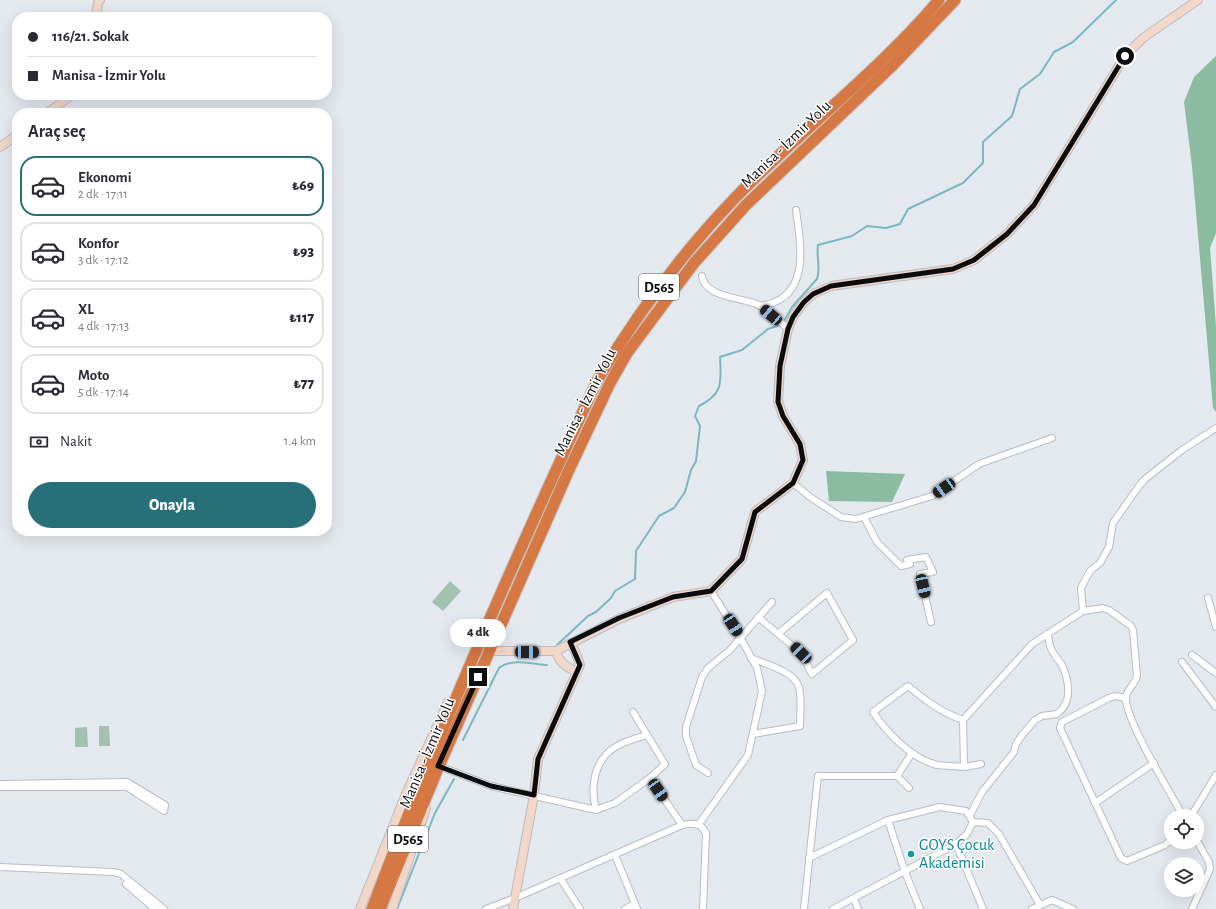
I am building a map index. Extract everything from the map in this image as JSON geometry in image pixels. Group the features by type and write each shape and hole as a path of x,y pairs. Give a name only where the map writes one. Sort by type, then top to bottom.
{"highway":[{"name":"Manisa - İzmir Yolu","path":"372,909 426,769 479,645 598,379 642,309 695,241 735,198 904,39 940,0"},
{"name":"Manisa - İzmir Yolu","path":"380,909 438,768 568,472 610,383 627,354 694,263 746,205 893,65 955,0"}],"street":[{"path":"97,12 100,0"},
{"path":"489,651 556,651 570,642 619,618 673,597 711,591 742,559 755,512 793,483 803,460 800,444 783,416 778,394 780,366 788,329 793,317 804,302 821,290 831,286 953,269 974,260 1020,221 1034,205 1125,56 1143,38 1198,0"},
{"path":"54,108 65,100"},
{"path":"0,147 12,139"},
{"path":"760,306 775,303 787,294 797,277 800,262 796,210"},
{"path":"702,276 703,283 713,292 760,306 788,329"},
{"path":"1083,611 1081,588 1090,571 1100,563 1108,547 1113,523 1145,479 1182,450 1216,428"},
{"path":"793,483 810,497 840,517 856,519 932,496 979,464 1052,438"},
{"path":"864,517 877,542 901,566 910,564 907,560 926,558 933,572 920,574 931,622"},
{"path":"699,824 748,756 762,691 757,668 740,637 711,591"},
{"path":"758,617 801,653 812,674 853,640 827,593 778,633"},
{"path":"1208,598 1216,627"},
{"path":"708,773 696,765 686,736 686,727 702,677 708,668 730,650 772,602"},
{"path":"964,767 963,720 1032,644 1083,611 1103,608 1109,610 1116,617 1131,626 1133,630 1137,676 1136,682 1128,691 1126,698 1131,717 1179,809"},
{"path":"970,815 982,792 1014,752 1016,744 1035,720 1042,716 1058,714 1065,705 1069,692 1067,682 1062,666 1050,646 1047,634"},
{"path":"513,909 534,795 538,759 580,665 570,642"},
{"path":"360,909 406,794 458,681 479,645"},
{"path":"556,651 558,659 564,665 576,672"},
{"path":"1192,655 1216,673"},
{"path":"751,658 787,674 795,680 799,688 800,726 753,734"},
{"path":"1182,662 1216,708"},
{"path":"963,720 951,716 930,704 908,686 873,712 883,727 912,753 936,764 964,767 981,764"},
{"path":"1126,698 1115,696 1109,698 1062,722 1060,725 1121,858 1127,861 1164,845"},
{"path":"392,909 423,819 438,768 491,786 596,810 615,803 650,778 665,764 633,712"},
{"path":"596,810 592,786 600,765 617,746 647,736"},
{"path":"897,776 912,753"},
{"path":"1095,803 1154,763"},
{"path":"1195,809 1216,775"},
{"path":"804,909 818,776 897,776 909,788"},
{"path":"650,778 682,825"},
{"path":"0,784 127,782 165,805 164,811 127,787 0,787"},
{"path":"809,858 888,820 940,808 966,811 970,815 973,822 967,834 956,844 833,909"},
{"path":"888,820 905,872 920,909"},
{"path":"973,822 988,823 999,834 1040,905"},
{"path":"486,909 515,898 682,825 699,824 704,829 706,838 703,909"},
{"path":"956,844 983,909"},
{"path":"1192,909 1210,869 1201,849"},
{"path":"615,855 636,907 625,909"},
{"path":"0,867 112,872 121,874 164,909"},
{"path":"0,870 112,874 121,879 155,909"},
{"path":"560,878 580,909"},
{"path":"854,899 858,909"},
{"path":"1032,909 1052,900 1073,909"}],"green space":[{"path":"1216,56 1216,233 1210,248 1216,326 1216,412 1213,408 1192,166 1184,102 1194,77"},
{"path":"826,471 905,474 892,502 829,501"},
{"path":"450,581 461,591 443,611 432,602"},
{"path":"99,726 109,726 110,746 99,746"},
{"path":"87,727 88,747 75,747 75,728"}],"waterway":[{"path":"783,323 792,307 817,279 819,271 818,245 852,236 867,226 886,228 900,224 908,209 963,183 983,163 983,142 1012,116 1020,89 1040,74 1054,52 1073,42 1116,0"},
{"path":"557,645 588,616 596,612 611,598 615,591 635,579 636,551 659,516 674,508 685,492 691,470 696,461 700,426 695,416 699,406 713,397 717,392 721,373 720,357 742,350 768,329 780,325"},
{"path":"463,740 499,668 516,662 547,665"},
{"path":"397,909 435,813 454,779"}],"place":[{"name":"GOYS Çocuk Akademisi","path":"911,854"}],"route":[{"path":"478,677 438,766 491,786 534,795 538,759 580,665 570,642 619,618 673,597 711,591 742,559 755,512 793,483 803,460 800,444 783,416 778,402 778,386 780,366 788,329 793,317 804,302 813,294 831,286 953,269 974,260 1007,234 1034,205 1116,68 1125,56"}]}
